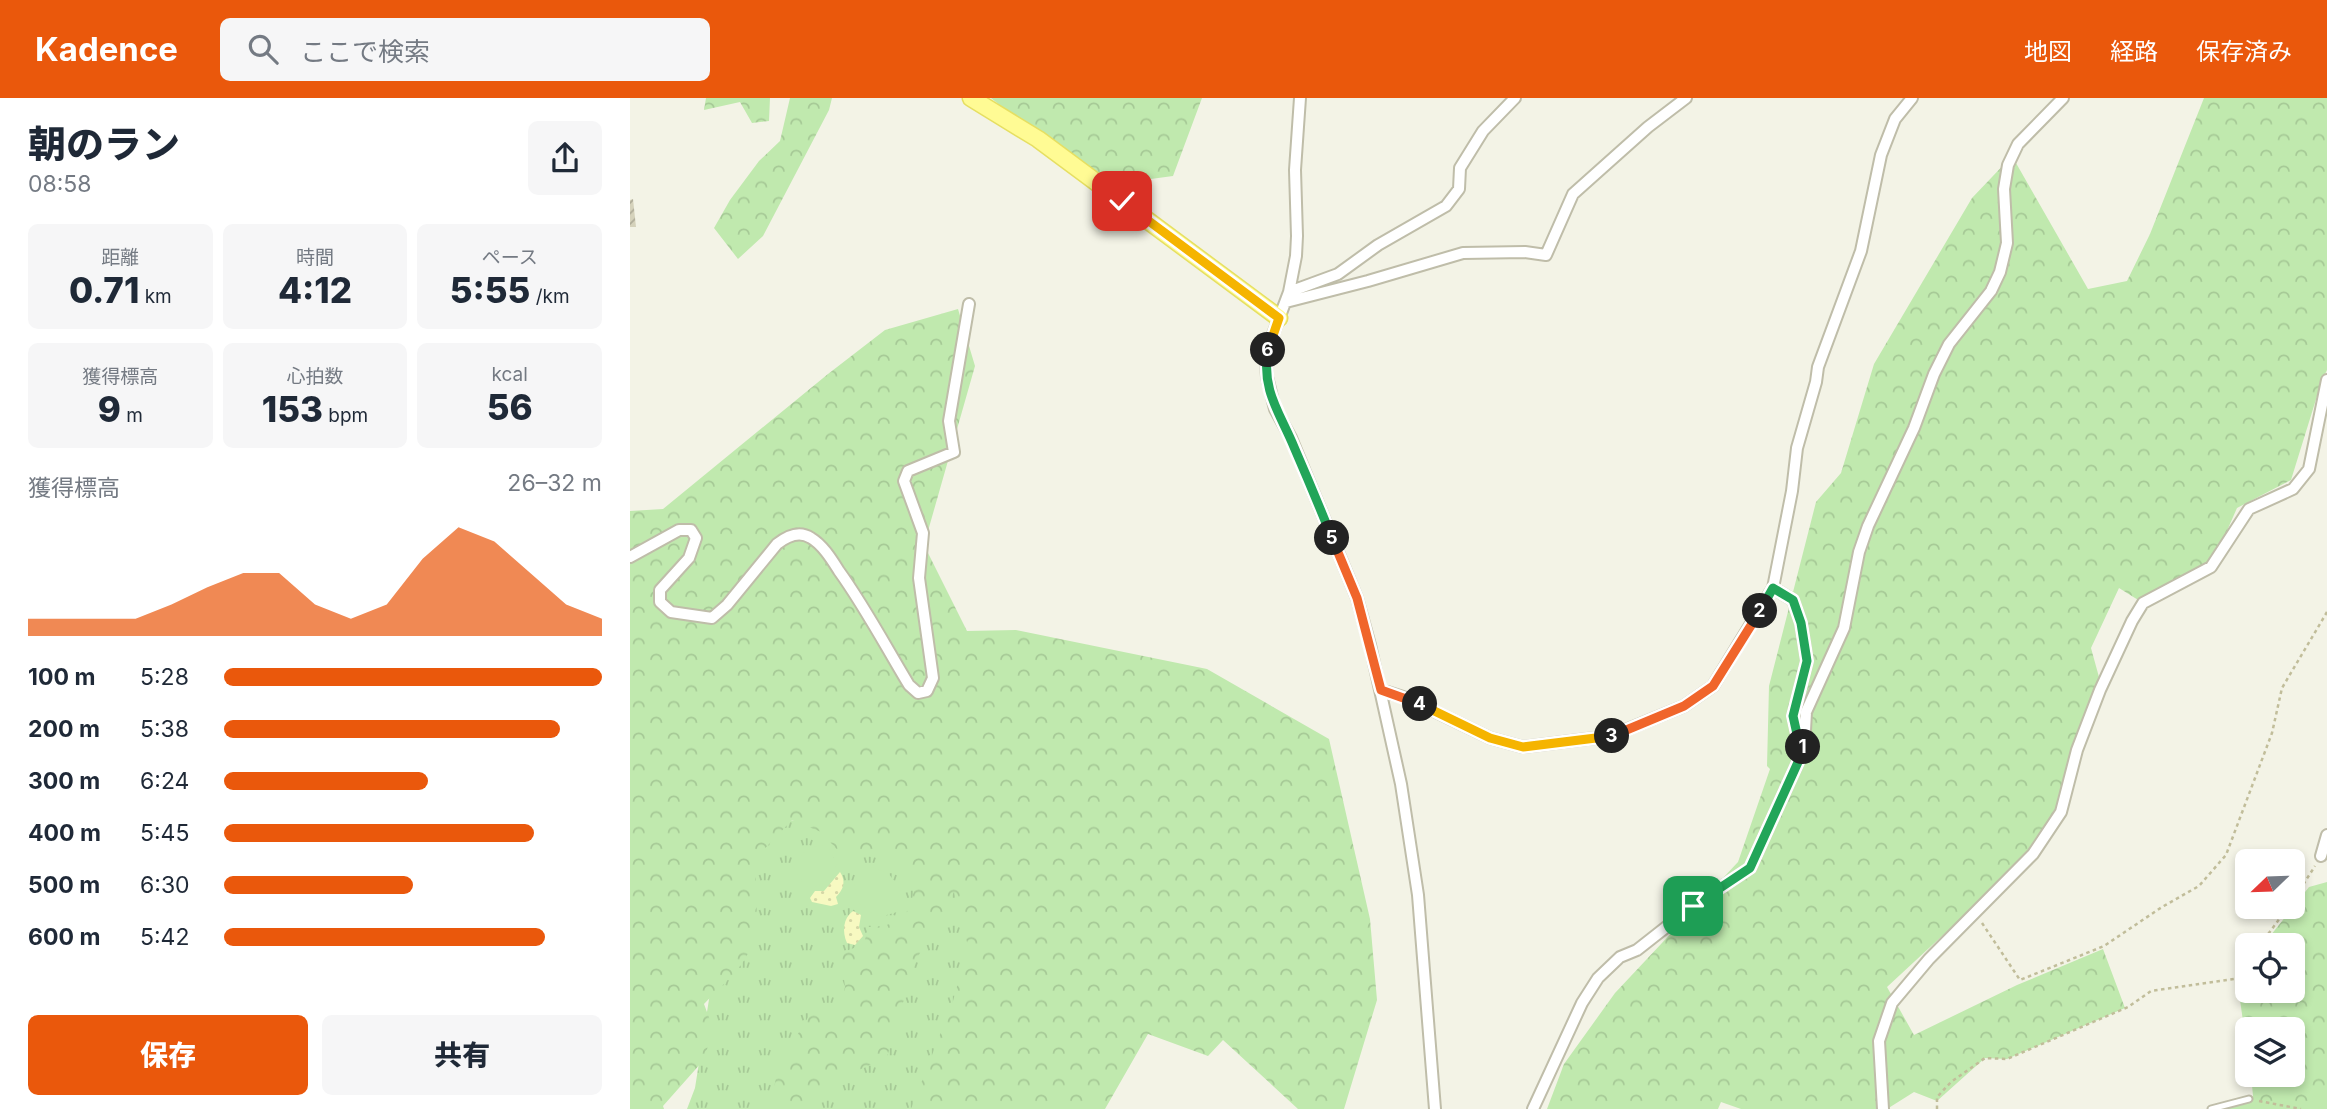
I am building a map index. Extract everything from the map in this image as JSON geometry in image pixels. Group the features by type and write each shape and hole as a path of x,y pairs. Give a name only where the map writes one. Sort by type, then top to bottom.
{"main road":[{"path":"971,98 1038,139 1279,318"}],"street":[{"path":"1300,98 1295,170 1297,236 1293,276 1288,297 1269,345 1266,361 1270,394 1357,598 1381,690 1401,784 1418,895 1435,1109"},
{"path":"1288,297 1338,274 1378,245 1446,206 1459,189 1460,169 1483,131 1515,98"},
{"path":"1288,297 1368,281 1464,253 1525,252 1546,255 1573,194 1648,127 1686,98"},
{"path":"1381,690 1409,699 1490,738 1523,747 1611,736 1684,706 1713,686 1773,588 1797,447 1818,367 1861,251 1881,155 1895,119 1912,98"},
{"path":"1533,1109 1582,1003 1598,978 1620,957 1637,950 1693,906 1750,868 1804,749 1806,712 1844,628 1867,526 1914,428 1934,374 1949,344 1991,291 2000,272 2007,243 2004,189 2008,164 2018,144 2063,98"},
{"path":"630,557 680,530 691,530 696,538 689,558 660,590 660,602 671,612 712,618 727,605 777,544 798,534 811,537 828,554 856,595 909,685 918,693 927,691 933,678 919,578 923,533 904,481 908,471 954,452 949,421 969,304"},
{"path":"1883,1109 1879,1041 1892,1003 1929,959 2032,854 2061,812 2077,750 2100,690 2143,603 2211,567 2249,509 2293,489 2309,468 2327,380"},
{"path":"1773,588 1793,600 1801,623 1807,661 1793,716 1804,749"},
{"path":"2321,856 2327,835"}],"lane":[{"path":"2211,1109 2249,1099"}],"path":[{"path":"1975,912 2020,980 2104,946 2199,886 2226,855 2272,733 2282,688 2327,612"},
{"path":"2305,881 2321,856"},
{"path":"1937,1109 1937,1097 1951,1082 1985,1058 2007,1059 2128,1007 2151,990 2235,978"},
{"path":"2249,1099 2301,1109"}],"green space":[{"path":"706,98 770,98 769,121 752,123 740,102 704,110"},
{"path":"790,98 832,98 829,110 763,236 738,259 714,228 730,200 759,161 780,141"},
{"path":"991,98 1202,98 1173,176 1099,186"},
{"path":"2204,98 2327,98 2327,370 2291,480 2237,508 2211,567 2143,603 2119,588 2091,648 2102,688 2058,810 2037,848 1887,987 1914,1035 2017,985 2103,949 2125,1008 2007,1059 1985,1058 1937,1101 1914,1092 1887,1109 1741,1109 1721,1102 1718,1109 1547,1109 1564,1064 1615,993 1738,862 1770,769 1767,766 1769,686 1816,502 1841,473 1874,364 1972,198 2012,156 2088,289 2127,281 2150,234"},
{"path":"958,309 975,366 924,545 967,631 1016,630 1207,669 1329,739 1370,919 1377,1000 1344,1109 1298,1109 1223,1040 1208,1056 1148,1034 1105,1109 911,1109 953,1001 968,946 954,892 915,962 887,1057 829,1084 810,1109 770,1109 778,1067 810,1014 839,1011 845,987 841,953 864,944 868,927 891,924 905,914 912,898 916,875 898,852 882,858 841,854 821,832 792,820 754,860 757,911 754,937 741,965 704,1004 714,1031 702,1062 663,1106 664,1109 630,1109 630,511 663,509 885,330"},
{"path":"870,818 995,900 938,1109 687,1109 695,1088 737,822"},
{"path":"823,845 830,850 837,864 825,882 812,887 805,886 794,869 796,864 808,849"},
{"path":"871,867 889,874 902,892 898,899 897,912 880,917 860,903 854,879"},
{"path":"2327,882 2327,1109 2211,1109 2253,1096 2252,1087 2305,1087 2305,1017 2242,1017 2240,1003 2305,1003 2305,933 2273,933 2284,919 2305,919 2305,892 2309,887"}],"sand":[{"path":"840,872 843,882 836,897 838,904 831,906 812,902 810,898 815,891 824,891"},
{"path":"853,911 861,915 859,927 863,936 855,945 847,943 844,934 845,921"}],"building":[{"path":"633,199 636,227 630,227 630,200"}],"route":[{"path":"1122,201 1279,318 1266,361 1270,394 1357,598 1381,690 1409,699 1490,738 1523,747 1611,736 1684,706 1713,686 1773,588 1793,600 1801,623 1807,661 1793,716 1804,749 1750,868 1693,906"}]}
